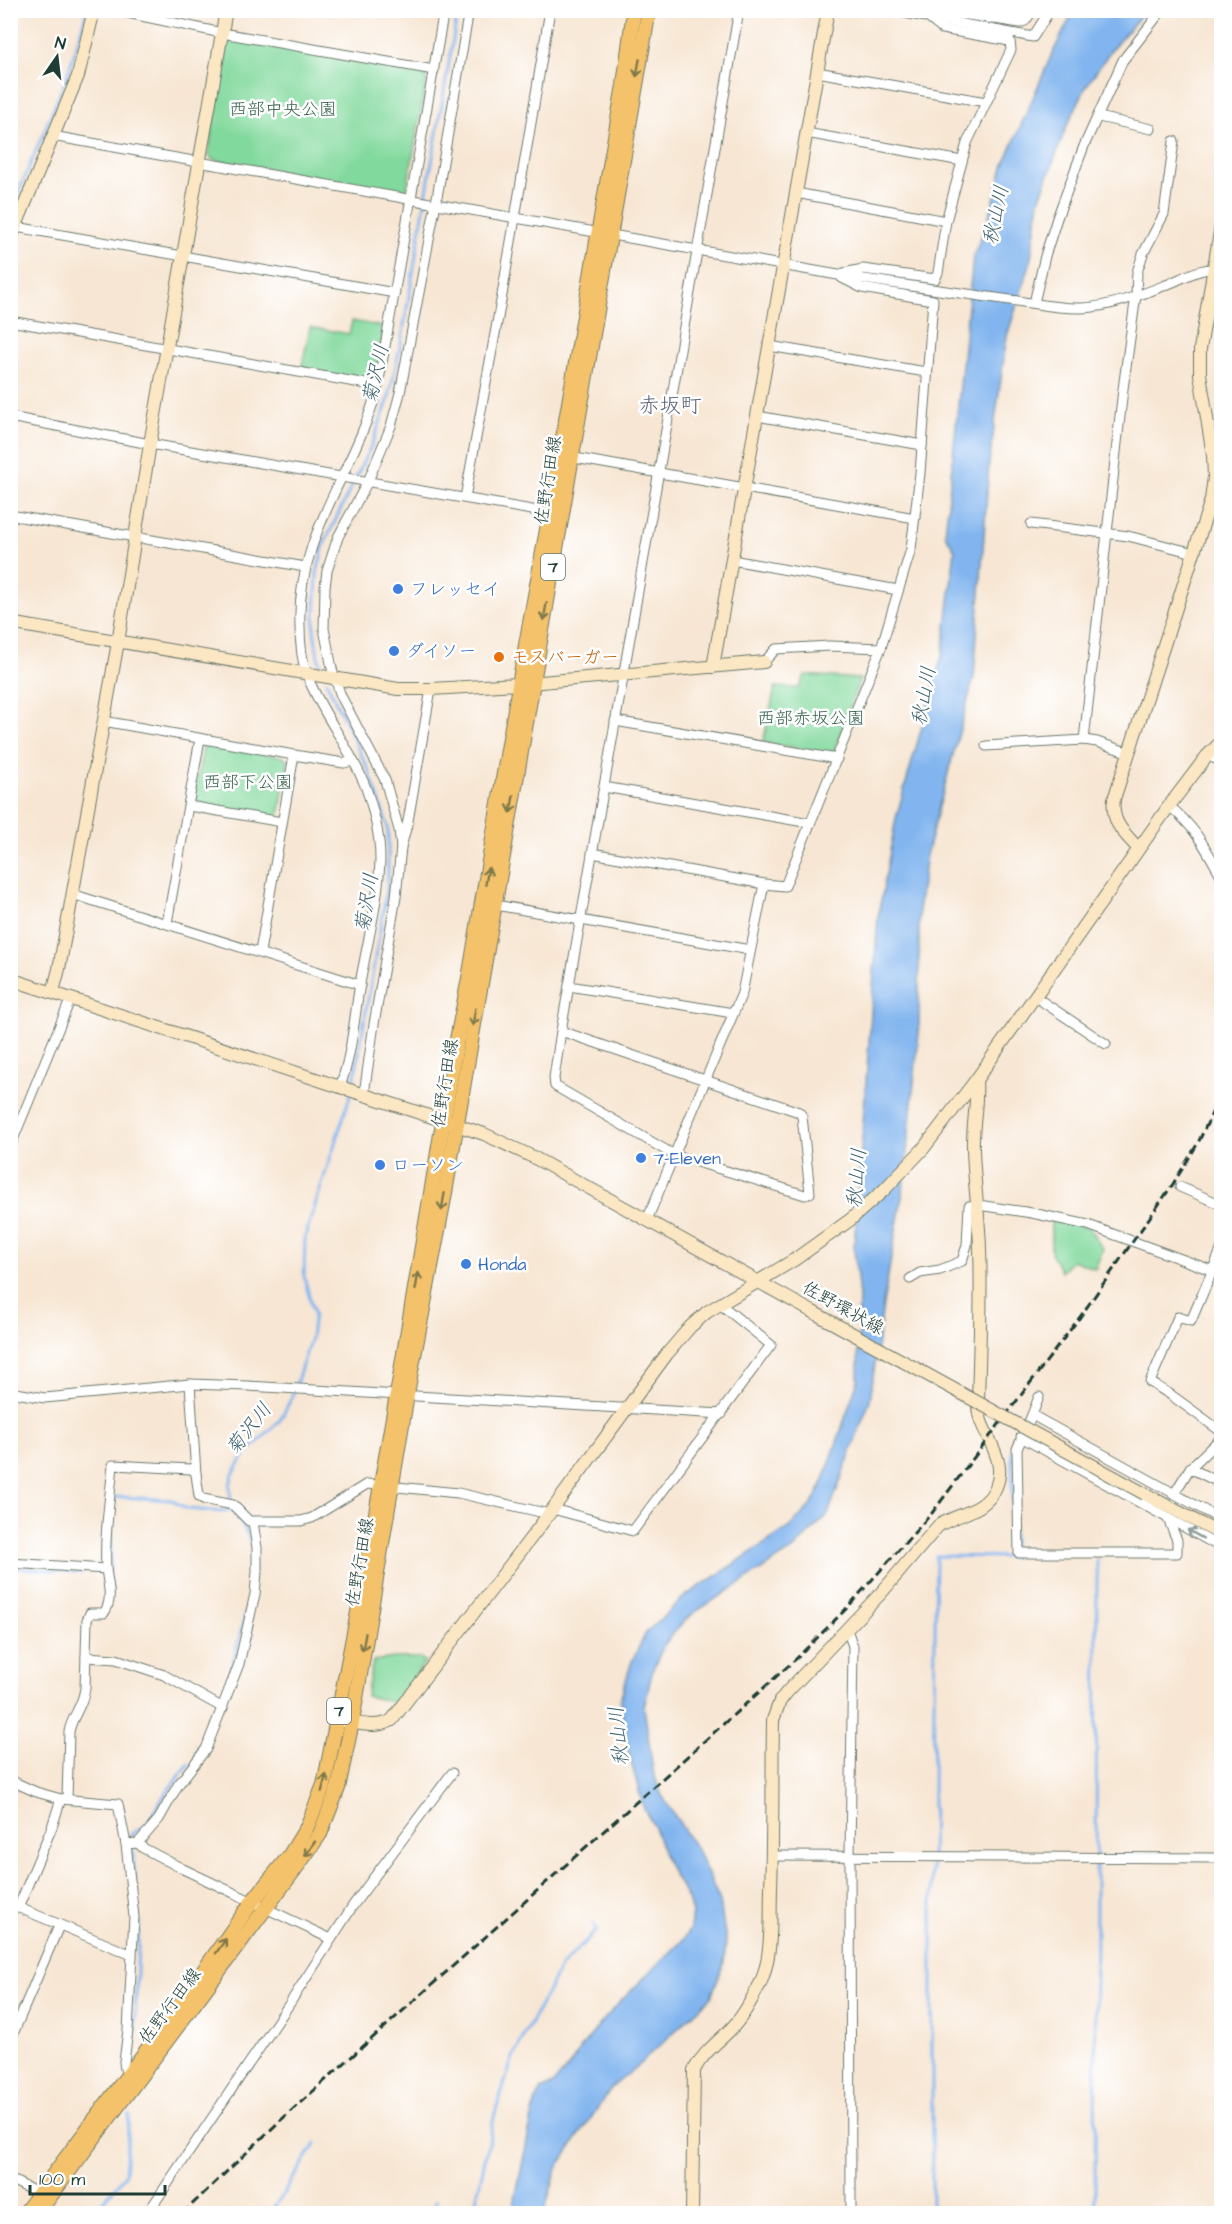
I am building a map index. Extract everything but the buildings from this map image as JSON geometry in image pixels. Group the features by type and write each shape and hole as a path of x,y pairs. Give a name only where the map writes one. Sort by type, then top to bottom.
{"main road":[{"name":"佐野行田線","path":"604,234 634,10"},
{"name":"佐野行田線","path":"132,2077 252,1902 290,1855 307,1827 324,1785 457,1124 488,904 604,234 648,10"},
{"name":"佐野行田線","path":"402,1395 443,1120 488,904"},
{"name":"佐野行田線","path":"24,2214 43,2196 132,2077 267,1909 314,1843 327,1818 338,1788 352,1722 386,1485"},
{"name":"佐野行田線","path":"37,2214 43,2196"}],"street":[{"path":"10,240 78,76 94,10"},
{"path":"113,10 222,33 434,70"},
{"path":"53,992 118,642 166,350 226,10"},
{"path":"342,1087 380,861 378,828 365,785 309,674 300,626 305,567 316,530 346,477 378,386 414,199 444,10"},
{"path":"401,847 399,830 385,780 333,678 324,629 323,606 327,571 338,537 391,426 400,393 469,10"},
{"path":"465,498 550,10"},
{"path":"561,1031 799,1112 802,1116 810,1192 806,1195 674,1155 555,1086 554,1078 561,1031 580,920 659,473 696,249 739,10"},
{"path":"713,667 828,10"},
{"path":"888,10 927,14 1033,37 1050,10"},
{"path":"927,14 943,11 1002,15 1020,23 1025,21 1033,10"},
{"path":"1032,303 1057,218 1084,146 1123,60 1162,10"},
{"path":"838,274 863,269 935,279 938,273 946,221 962,160 968,142 1011,50 1010,41 942,29 927,14"},
{"path":"817,72 986,102"},
{"path":"1098,117 1151,129"},
{"path":"806,133 962,160"},
{"path":"52,136 838,274 955,293 1083,309 1136,295 1195,272 1218,268"},
{"path":"1084,740 1137,272 1143,254 1164,213 1174,141"},
{"path":"796,193 946,221"},
{"path":"1138,848 1112,813 1114,799 1127,752 1194,553 1216,501 1213,456 1200,374 1200,349 1218,268 1221,220"},
{"path":"16,227 395,293"},
{"path":"592,853 785,886 881,648 911,549 922,445 933,300 862,288 846,281 838,274"},
{"path":"10,321 378,386"},
{"path":"769,346 926,372"},
{"path":"757,416 922,445"},
{"path":"10,417 150,444 556,514"},
{"path":"565,456 915,518"},
{"path":"10,515 305,567"},
{"path":"1031,524 1143,538 1194,553"},
{"path":"732,560 898,590"},
{"path":"10,623 333,678 398,688 431,689 623,676 764,662 776,650 830,646 881,648"},
{"path":"361,1093 396,897 401,847 408,821 431,689"},
{"path":"104,721 294,755 344,763 353,761"},
{"path":"615,721 837,759"},
{"path":"167,923 200,739"},
{"path":"986,746 1084,740 1127,752"},
{"path":"338,1720 372,1725 386,1724 398,1714 682,1335 702,1316 829,1236 850,1220 884,1190 923,1149 976,1080 1168,806 1221,741"},
{"path":"260,952 294,755"},
{"path":"1207,756 1221,761"},
{"path":"604,787 810,823"},
{"path":"189,806 282,822"},
{"path":"1168,806 1185,819 1193,829 1221,877"},
{"path":"647,1220 742,993 764,884"},
{"path":"72,894 360,985"},
{"path":"488,904 750,950"},
{"name":"佐野環状線","path":"10,979 457,1124 507,1144 1221,1535"},
{"path":"569,986 733,1013"},
{"path":"1034,996 1106,1044"},
{"path":"10,1147 71,998"},
{"path":"692,2214 694,2070 705,2054 732,2028 749,2004 761,1982 767,1962 772,1856 773,1720 776,1710 787,1692 848,1630 938,1526 986,1503 997,1486 1000,1472 993,1447 978,1415 980,1278 978,1205 973,1149 976,1080"},
{"path":"1180,1187 1221,1205"},
{"path":"910,1279 920,1273 940,1270 962,1261 967,1245 969,1206 978,1205 1088,1225 1221,1274"},
{"path":"1221,1248 1191,1321 1178,1317 1150,1382 1221,1432"},
{"path":"189,1384 196,1474 200,1496 203,1499 229,1504 249,1521 301,1521 312,1518 367,1484 458,1493 633,1531 771,1345 720,1304"},
{"path":"10,1392 45,1398 189,1384 722,1414"},
{"path":"1039,1397 1017,1449 1019,1553 1178,1553 1177,1540 1168,1519"},
{"path":"1032,1415 1221,1520"},
{"path":"1021,1437 1221,1548"},
{"path":"1174,1494 1190,1468 1221,1437"},
{"path":"132,1955 14,1906 64,1799 69,1732 71,1723 84,1700 88,1615 94,1612 104,1613 108,1606 109,1583 106,1569 113,1466 191,1469 196,1474"},
{"path":"1190,1468 1221,1484"},
{"path":"1000,1472 1016,1472"},
{"path":"126,1844 138,1843 159,1819 178,1785 206,1749 223,1708 239,1664 255,1594 258,1558 253,1522"},
{"path":"10,1563 106,1569"},
{"path":"848,1630 853,1646 850,1856 851,2214"},
{"path":"86,1657 116,1659 131,1666 164,1675 223,1708"},
{"path":"147,2214 354,1904 452,1773"},
{"path":"10,1780 36,1792 64,1799 118,1804 126,1844 134,1917 124,2062 132,2077"},
{"path":"138,1843 173,1864 331,1939"},
{"path":"772,1856 1221,1858"},
{"path":"10,2041 59,1926"},
{"path":"10,2179 43,2196"}],"green space":[{"name":"西部中央公園","path":"234,39 424,72 427,78 407,189 401,192 213,160 208,155 228,41"},
{"path":"352,321 384,327 375,377 370,382 301,370 310,327 349,334"},
{"name":"西部赤坂公園","path":"805,675 860,679 833,754 763,743 775,687 799,688"},
{"name":"西部下公園","path":"209,744 284,757 288,761 279,816 275,818 197,805 193,802 203,748"},
{"path":"1051,1220 1089,1228 1103,1249 1095,1269 1073,1260 1061,1272 1051,1252"},
{"path":"420,1658 425,1662 396,1703 366,1696 373,1661"}],"water":[{"name":"秋山川","path":"1074,11 1145,11 1111,50 1087,85 1065,130 1039,201 1030,264 1007,336 989,464 974,677 926,855 919,904 919,1033 903,1191 883,1304 870,1400 828,1514 794,1549 695,1612 681,1624 664,1645 653,1669 644,1707 653,1771 661,1794 697,1850 720,1901 726,1941 724,1962 711,1997 638,2066 612,2087 557,2168 544,2213 512,2214 536,2098 541,2090 559,2078 605,2018 684,1939 690,1928 692,1913 688,1899 668,1865 653,1825 644,1809 626,1743 620,1700 632,1661 646,1633 685,1596 790,1527 812,1504 824,1480 858,1380 859,1297 854,1248 878,917 896,818 943,652 955,550 945,534 973,258 989,217 1003,167 1051,56"}],"waterway":[{"path":"10,213 68,74 87,10"},
{"name":"菊沢川","path":"323,672 314,630 317,573 324,544 372,444 388,401 401,343 458,10"},
{"name":"菊沢川","path":"326,681 369,771 388,827 388,883 353,1087"},
{"name":"菊沢川","path":"113,1502 117,1497 122,1497 172,1500 187,1509 223,1512 231,1508 232,1476 244,1456 280,1420 291,1399 311,1338 314,1314 304,1277 305,1237 351,1093"},
{"path":"932,2214 932,1867 936,1556 1013,1557 1012,1451"},
{"path":"232,1510 245,1529 253,1551"},
{"name":"菊沢川","path":"110,1571 112,1518"},
{"path":"1095,2214 1097,1559"},
{"path":"229,1677 247,1609 253,1567"},
{"name":"菊沢川","path":"18,1568 83,1572"},
{"path":"196,1754 207,1734"},
{"path":"134,2044 139,1924 131,1834 146,1826 165,1794 189,1764"},
{"path":"473,2214 495,2113 513,2057 561,1966 597,1930 593,1924"},
{"path":"93,2214 125,2175 129,2114"},
{"path":"270,2214 316,2143"},
{"path":"430,2214 436,2201"}],"railway":[{"path":"182,2214 281,2120 797,1658 845,1610 932,1513 1080,1317 1173,1184 1198,1143 1222,1092"}],"place":[{"name":"フレッセイ","path":"398,589"},
{"name":"ダイソー","path":"394,651"},
{"name":"モスバーガー","path":"499,657"},
{"name":"7-Eleven","path":"641,1158"},
{"name":"ローソン","path":"380,1165"},
{"name":"Honda","path":"466,1264"}],"district":[{"name":"赤坂町","path":"670,405"}]}
